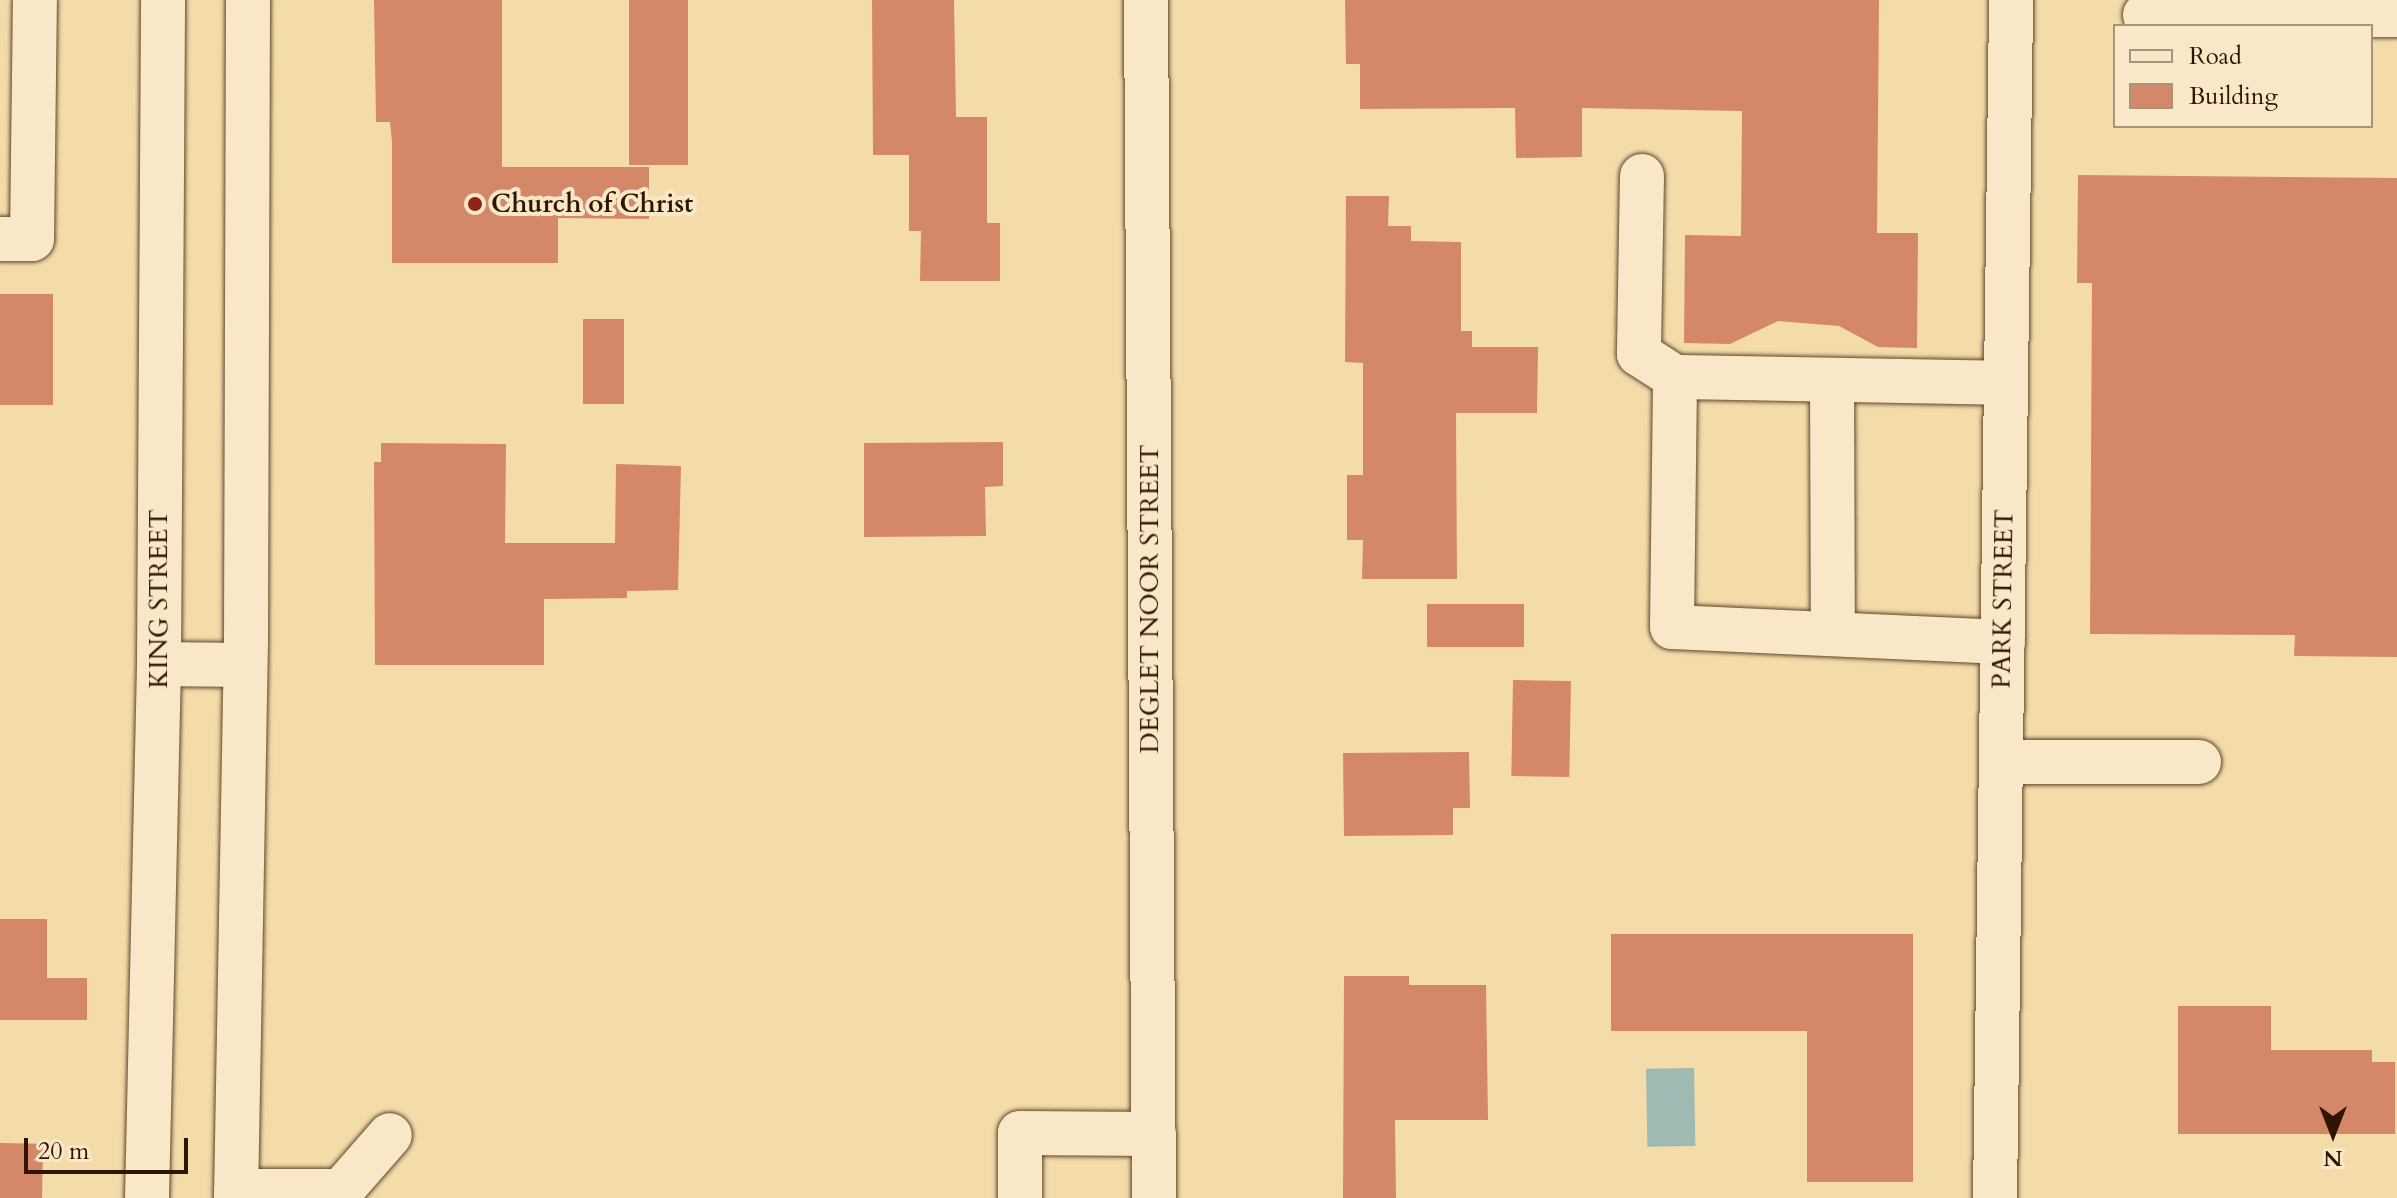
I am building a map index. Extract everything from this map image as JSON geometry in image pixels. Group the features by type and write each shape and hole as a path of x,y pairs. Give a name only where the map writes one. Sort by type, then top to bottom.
{"street":[{"path":"0,239 32,239 35,0"},
{"name":"KING STREET","path":"147,1198 159,664 163,0"},
{"path":"248,0 245,665 236,1195 341,1195 390,1135"},
{"name":"DEGLET NOOR STREET","path":"1146,0 1154,1198"},
{"name":"PARK STREET","path":"1995,1198 2011,0"},
{"path":"2145,15 2397,15"},
{"path":"1642,176 1639,354 1675,377 2006,383"},
{"path":"1675,377 1672,627 2003,642"},
{"path":"1832,380 1833,634"},
{"path":"159,664 245,665"},
{"path":"2001,762 2199,762"},
{"path":"1020,1198 1020,1133 1154,1134"}],"water":[{"path":"1694,1068 1695,1146 1647,1147 1646,1069"}],"building":[{"path":"374,0 502,0 502,167 649,167 649,219 558,218 558,263 392,263 392,142 390,122 376,122"},
{"path":"629,0 688,0 688,165 629,165"},
{"path":"872,0 954,0 956,117 987,117 987,223 1000,223 1000,281 920,281 921,231 909,231 909,155 873,155"},
{"path":"1345,0 1879,0 1877,233 1918,233 1917,348 1878,347 1839,326 1778,321 1730,344 1684,343 1685,235 1741,236 1742,111 1582,108 1582,157 1516,158 1515,108 1360,109 1360,64 1346,64"},
{"path":"2078,175 2397,178 2397,657 2294,656 2295,635 2090,634 2092,283 2077,283"},
{"path":"1346,196 1389,196 1388,226 1411,226 1411,241 1461,242 1461,331 1472,331 1472,347 1538,347 1537,413 1456,413 1457,579 1362,579 1363,540 1347,540 1347,475 1363,475 1363,363 1345,362"},
{"path":"0,294 53,294 53,405 0,405"},
{"path":"583,319 624,319 624,404 583,404"},
{"path":"1003,442 1003,486 985,487 986,536 864,537 864,443"},
{"path":"381,443 506,444 505,543 615,543 616,464 681,466 678,590 627,591 627,598 544,599 544,665 375,665 374,462 381,462"},
{"path":"1427,604 1524,604 1524,647 1427,647"},
{"path":"1513,680 1571,681 1569,777 1511,776"},
{"path":"1469,752 1470,808 1453,808 1453,835 1344,836 1343,753"},
{"path":"0,919 47,919 47,978 87,978 87,1020 0,1020"},
{"path":"1611,934 1913,934 1913,1182 1807,1182 1807,1031 1611,1031"},
{"path":"1344,976 1409,976 1409,985 1486,985 1488,1120 1395,1120 1396,1198 1343,1198"},
{"path":"2178,1006 2271,1006 2271,1050 2372,1050 2372,1062 2395,1062 2395,1134 2178,1134"},
{"path":"0,1143 43,1144 42,1198 0,1198"}],"place":[{"name":"Church of Christ","path":"475,204"}]}
